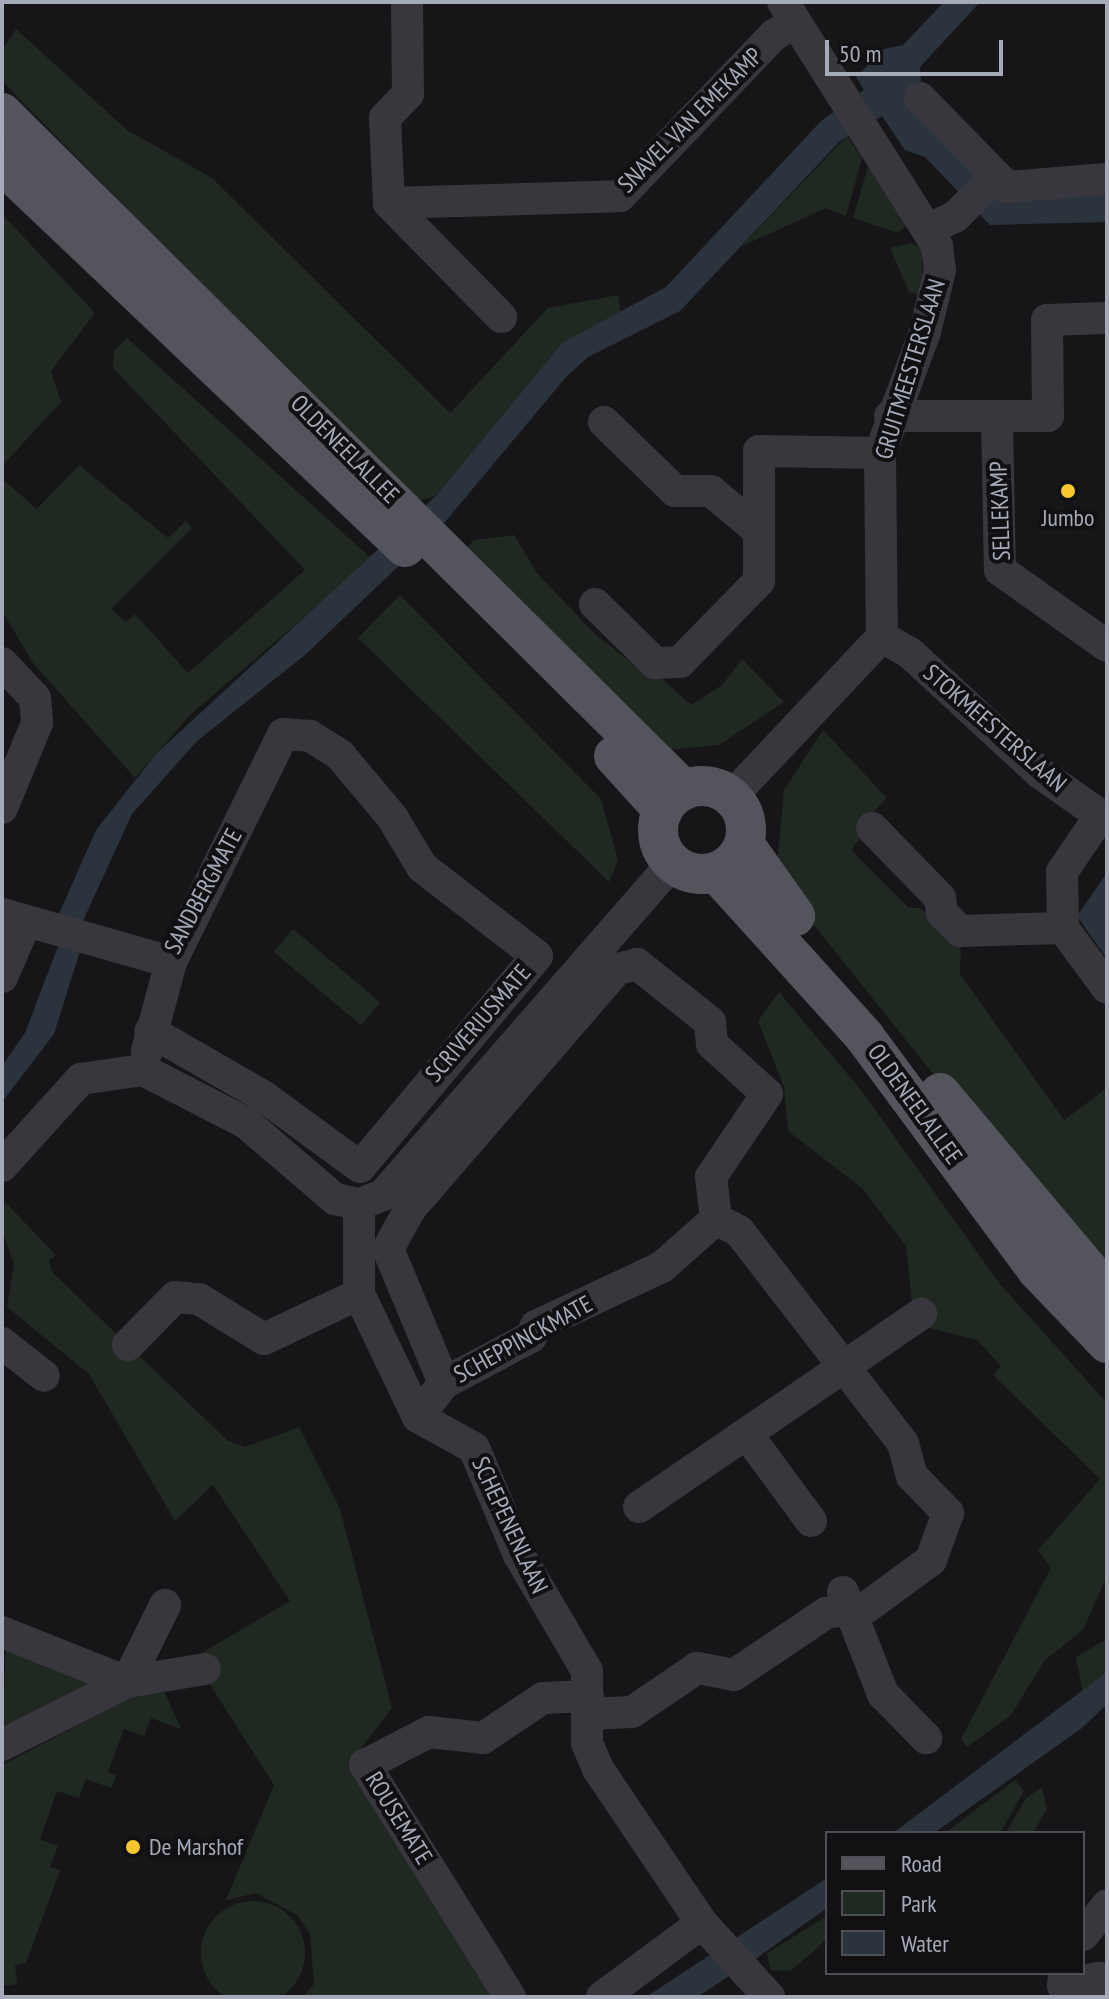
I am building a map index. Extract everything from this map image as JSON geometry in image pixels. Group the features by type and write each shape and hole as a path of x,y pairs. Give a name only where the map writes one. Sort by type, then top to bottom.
{"main road":[{"name":"OLDENEELALLEE","path":"2,113 396,520"},
{"name":"OLDENEELALLEE","path":"2,164 396,520 673,800"},
{"path":"715,786 732,796 745,818 745,845 716,872 695,875 671,865 657,833 673,800 715,786"},
{"name":"OLDENEELALLEE","path":"745,845 763,878 1008,1182 1107,1292"},
{"name":"OLDENEELALLEE","path":"716,872 864,1036 1038,1271 1107,1343"}],"street":[{"path":"407,2 408,94 385,118 389,203 501,317"},
{"name":"SNAVEL VAN EMEKAMP","path":"389,203 620,196 774,35 788,13"},
{"name":"GRUITMEESTERSLAAN","path":"788,13 856,114 945,221 937,282 880,453 882,637"},
{"path":"920,98 992,181 1007,187 1107,179"},
{"path":"945,221 992,181"},
{"path":"890,416 997,419 1048,416 1047,320 1107,318"},
{"name":"SELLEKAMP","path":"997,419 1000,570 1107,646"},
{"path":"604,422 675,491 711,491 759,531"},
{"path":"595,604 655,663 680,662 759,581 759,451 880,453"},
{"path":"732,796 882,637"},
{"name":"STOKMEESTERSLAAN","path":"882,637 1104,818"},
{"path":"2,663 35,698 37,723 2,808"},
{"name":"SANDBERGMATE","path":"2,977 26,924 87,944 171,962 283,734"},
{"name":"SCRIVERIUSMATE","path":"150,1031 263,1096 360,1167 537,956 422,867 392,817 340,755 310,736 283,734"},
{"path":"1104,818 1062,872 1063,928 1107,988"},
{"path":"872,828 940,898 942,913 960,931 1063,928"},
{"path":"2,1166 81,1079 143,1070 246,1123 335,1199 359,1204 383,1195 671,865"},
{"path":"143,1070 150,1031 171,962"},
{"path":"444,1383 388,1249 410,1209 617,969 637,964 710,1022 712,1044 767,1094 711,1177 716,1219 739,1231 843,1371 903,1443 912,1476 948,1513 931,1560 867,1607 844,1600"},
{"path":"359,1204 359,1294 418,1417"},
{"name":"SCHEPPINCKMATE","path":"418,1417 444,1383 531,1337 536,1326 662,1267 716,1219"},
{"path":"128,1345 175,1297 199,1299 264,1339 359,1294"},
{"path":"639,1507 843,1371 921,1314"},
{"path":"2,1343 44,1376"},
{"name":"SCHEPENENLAAN","path":"418,1417 474,1448 519,1555 587,1671 587,1743 598,1769 708,1929 761,1989"},
{"path":"747,1434 811,1521"},
{"path":"588,1705 632,1712 697,1668 734,1675 844,1600"},
{"path":"844,1600 883,1694 926,1738"},
{"path":"127,1682 165,1605"},
{"path":"2,1632 127,1682"},
{"path":"2,1745 127,1682 205,1669"},
{"name":"ROUSEMATE","path":"510,1997 365,1765 429,1732 483,1738 543,1698 588,1705"},
{"path":"1085,1932 1107,1905"},
{"path":"602,1997 708,1929"},
{"path":"1060,1985 1099,1978 1107,1984"}],"green space":[{"path":"16,29 127,130 212,178 450,413 548,308 618,295 621,313 562,343 436,496 414,502 4,83 2,50"},
{"path":"847,136 862,158 846,216 826,208 742,246"},
{"path":"870,159 911,221 898,233 853,218"},
{"path":"2,214 95,313 51,371 61,402 2,466"},
{"path":"911,243 922,249 922,295 909,292 890,248"},
{"path":"127,338 372,559 191,714 135,778 33,663 2,611 2,479 37,509 79,465 168,538 186,521 192,528 111,609 126,622 135,614 188,673 305,570 113,368 114,351"},
{"path":"514,535 537,573 595,634 636,666 647,665 691,705 722,685 742,659 784,702 719,745 667,750 462,553 474,540"},
{"path":"400,595 601,799 618,860 609,882 358,638"},
{"path":"823,730 887,798 858,827 862,836 851,850 909,908 920,908 961,941 960,974 1064,1120 1107,1088 1107,1279 1015,1176 801,909 777,866 784,790"},
{"path":"293,929 380,1002 361,1025 274,952"},
{"path":"779,992 861,1090 1000,1284 1107,1403 1107,1576 1083,1630 1045,1660 1011,1715 967,1747 961,1739 1051,1568 1038,1550 1100,1479 993,1375 1001,1366 977,1340 914,1324 906,1246 863,1189 788,1131 784,1087 758,1021"},
{"path":"5,1202 56,1255 49,1260 52,1272 227,1440 245,1447 299,1427 340,1509 392,1708 348,1765 496,1997 303,1997 314,1984 310,1934 297,1915 256,1893 226,1900 274,1785 193,1658 290,1601 213,1485 175,1521 89,1374 7,1307 14,1264 2,1230"},
{"path":"1107,1639 1107,1672 1083,1694 1076,1657"},
{"path":"6,1643 100,1682 2,1736"},
{"path":"149,1688 163,1689 181,1729 151,1718 144,1736 124,1729 108,1772 116,1776 111,1788 86,1779 79,1798 57,1791 40,1839 58,1846 50,1867 60,1870 26,1963 15,1965 17,1984 2,1986 4,1764"},
{"path":"1015,1780 1024,1791 1001,1831 948,1831"},
{"path":"1042,1787 1047,1809 1034,1831 1007,1831 1025,1799"},
{"path":"243,1902 263,1902 282,1910 296,1924 304,1943 301,1973 290,1990 275,2000 231,2000 216,1990 202,1963 202,1943 210,1924 224,1910"},
{"path":"825,1917 825,1940 790,1971 770,1970 767,1953"}],"water":[{"path":"944,2 980,2 920,67 921,81 904,98 1000,198 1107,195 1107,222 990,225 925,157 905,150 882,116 840,141 680,311 588,357 566,377 445,522 305,655 197,741 132,814 81,925 80,951 54,1034 2,1102 2,1066 25,1033 59,944 58,916 96,830 157,753 436,496 562,343 666,287 821,121 864,90 856,77 884,49 903,45"},
{"path":"1107,873 1107,959 1077,916"},
{"path":"1107,1672 1107,1704 1082,1728 937,1831 896,1831"},
{"path":"825,1879 825,1909 754,1960 697,1997 646,1997"}],"place":[{"name":"Jumbo","path":"1068,491"},
{"name":"De Marshof","path":"133,1847"}]}
